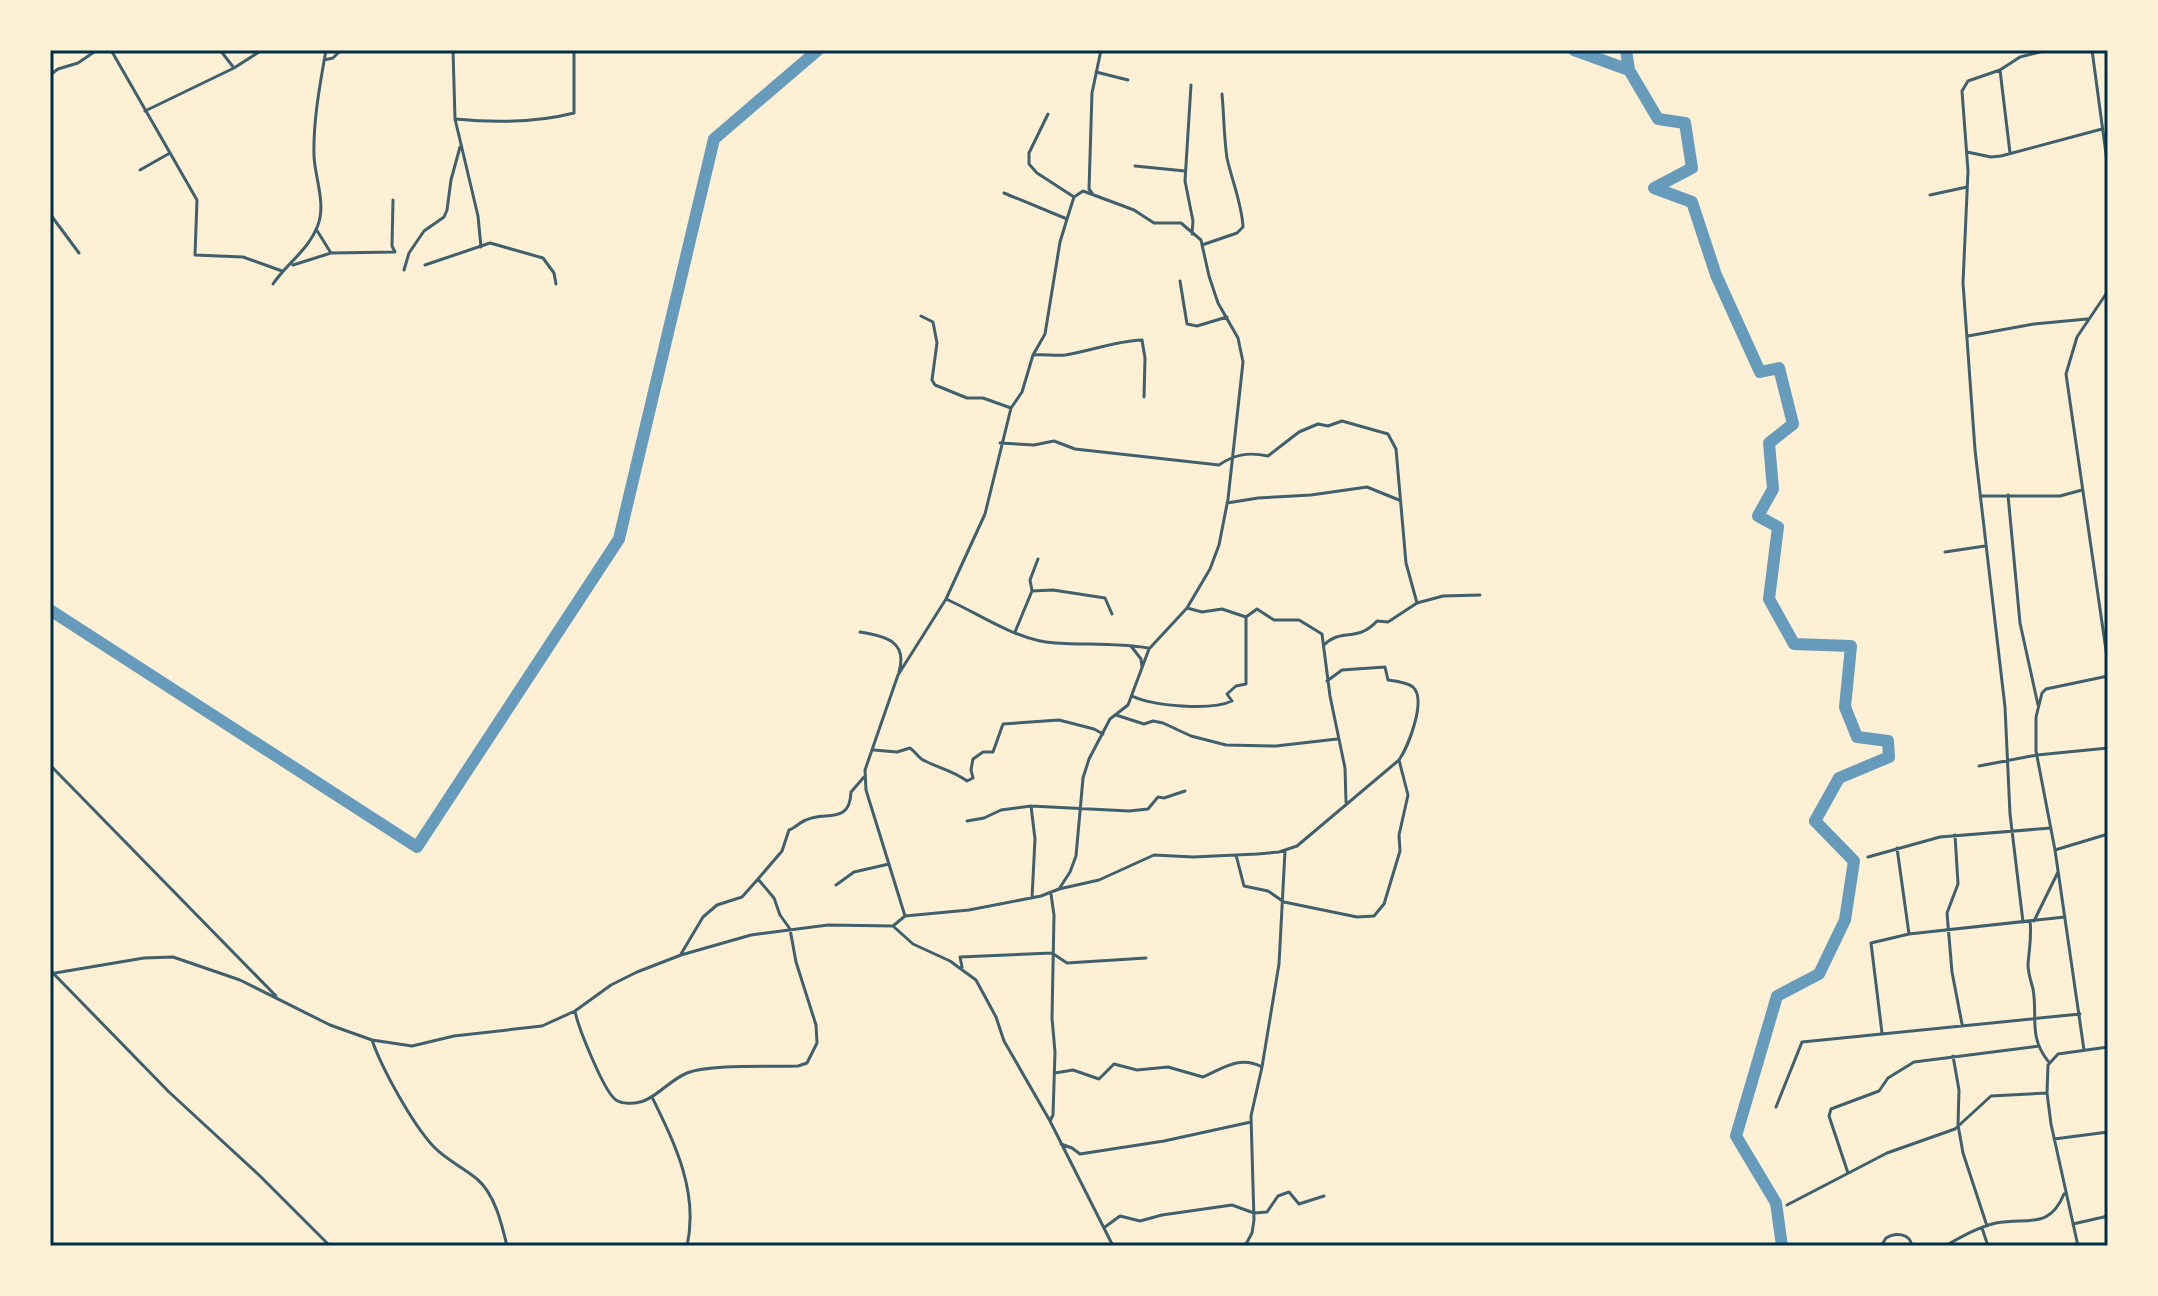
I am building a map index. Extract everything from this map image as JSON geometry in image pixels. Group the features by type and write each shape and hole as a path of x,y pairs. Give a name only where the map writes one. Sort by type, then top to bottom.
{"street":[{"path":"50,75 78,63 97,50"},
{"path":"111,50 197,200 195,255 243,257 282,271"},
{"path":"220,50 234,68"},
{"path":"145,111 234,68 262,50"},
{"path":"291,265 319,221 315,144 326,50"},
{"path":"324,60 333,58 341,50"},
{"path":"453,50 455,119 478,216 481,247"},
{"path":"455,119 491,123 531,121 574,113 574,50"},
{"path":"1092,193 1089,189 1091,108 1101,50"},
{"path":"2023,922 2012,832 2005,707 1980,496 1963,283 1967,152 1963,86 1968,81 2000,70 2020,57 2048,50"},
{"path":"2092,50 2108,169"},
{"path":"2000,70 2010,153"},
{"path":"1096,72 1128,80"},
{"path":"1191,85 1185,171 1193,221 1192,234"},
{"path":"1202,245 1237,233 1243,227 1227,155 1222,94"},
{"path":"1048,114 1028,162 1037,173 1074,197"},
{"path":"1967,152 1991,157 2102,129"},
{"path":"404,270 409,253 424,231 444,217 461,143"},
{"path":"140,170 170,153"},
{"path":"1135,166 1185,171"},
{"path":"1930,195 1967,187"},
{"path":"898,675 946,599 985,514 1011,408 1022,392 1033,355 1045,334 1060,242 1074,197 1083,191 1092,193 1134,210 1154,223 1181,223 1201,240 1218,303 1238,338 1243,362 1227,503 1219,545 1210,569 1187,608 1149,649 1128,705 1110,719 1089,759 1079,808 1076,856 1059,889"},
{"path":"1004,193 1067,219"},
{"path":"273,284 282,271 291,265 331,253 395,252 392,246 393,200"},
{"path":"50,214 79,253"},
{"path":"316,229 331,253"},
{"path":"425,265 490,243 543,258 554,273 556,284"},
{"path":"1180,281 1187,324 1197,326 1227,317"},
{"path":"2108,291 2077,337 2066,374 2108,664"},
{"path":"921,316 933,322 936,329 932,380 935,385 967,398 983,398 1011,408"},
{"path":"1967,336 2034,324 2087,319"},
{"path":"1033,355 1062,355 1142,340 1144,397"},
{"path":"1000,443 1034,445 1054,441 1075,449 1219,465 1233,455 1256,453 1268,456 1299,432 1318,424 1328,426 1342,421 1388,434 1396,449 1406,563 1417,603"},
{"path":"1227,503 1367,487 1400,501"},
{"path":"1980,496 2060,496 2082,490"},
{"path":"2008,495 2020,623 2039,706"},
{"path":"1945,552 1985,546"},
{"path":"1015,632 1032,591 1030,580 1038,559"},
{"path":"1032,591 1053,590 1105,598 1112,614"},
{"path":"1246,617 1257,609 1274,620 1299,620 1332,638 1366,633 1377,621 1388,622 1417,603 1443,596 1480,595"},
{"path":"946,599 1015,632 1054,644 1149,649"},
{"path":"1187,608 1202,612 1222,609 1246,617"},
{"path":"1132,696 1142,701 1180,705 1214,706 1232,701 1227,694 1236,686 1246,684 1246,617"},
{"path":"681,955 703,917 717,905 732,903 742,897 758,879 782,851 789,830 806,819 844,811 851,792 864,777 902,658 895,643 884,636 860,632"},
{"path":"1322,634 1327,681 1345,768 1346,803"},
{"path":"1324,645 1332,638"},
{"path":"1131,646 1141,659 1142,671"},
{"path":"893,926 905,916 969,910 1032,898 1099,880 1154,855 1236,855 1285,851 1305,840 1399,760 1408,745 1415,719 1415,689 1388,680 1385,667 1342,670 1327,681"},
{"path":"2084,1050 2055,850 2037,755 2039,706 2046,689 2108,676"},
{"path":"1116,715 1144,724 1153,721 1163,723 1191,736 1226,745 1276,746 1337,739"},
{"path":"872,750 897,752 910,748 921,760 954,771 967,781 973,778 973,759 983,752 993,752 1003,724 1059,720 1103,734"},
{"path":"1979,766 2008,759 2108,748"},
{"path":"1236,855 1244,886 1268,891 1284,902 1357,917 1374,916 1384,904 1400,851 1399,835 1408,795 1399,760"},
{"path":"50,765 282,1001"},
{"path":"864,777 905,916"},
{"path":"967,821 1001,810 1031,806 1129,811 1148,809 1158,797 1185,791"},
{"path":"1031,806 1035,839 1032,898"},
{"path":"1868,857 1955,835 2051,828"},
{"path":"2055,850 2108,834"},
{"path":"1955,835 1958,884 1947,907 1948,931 1963,1024"},
{"path":"1897,848 1909,934"},
{"path":"1245,1246 1253,1229 1254,1213 1251,1122 1279,964 1285,851"},
{"path":"836,885 854,872 889,864"},
{"path":"2058,872 2032,921 2028,968 2034,993 2032,1018 2039,1046 2049,1061 2047,1093 2054,1139 2078,1246"},
{"path":"575,1011 578,1027 612,1096 626,1103 652,1097 659,1089 686,1073 717,1068 804,1065 812,1059 818,1033 796,962 790,929 780,915 774,898 758,879"},
{"path":"1050,1121 1055,1073 1054,915 1051,893"},
{"path":"1882,1033 1870,945 1873,941 1909,934 2065,917"},
{"path":"52,971 173,957 240,980 302,1013 372,1040 402,1045 427,1044 454,1036 542,1026 575,1011 611,985 681,955 751,935 828,925 893,926 921,949 962,968 980,986 1004,1041 1050,1121 1113,1246"},
{"path":"962,968 960,957 1052,953 1067,963 1146,958"},
{"path":"52,971 169,1092 330,1246"},
{"path":"1776,1107 1802,1042 2080,1014"},
{"path":"372,1040 378,1059 426,1138 440,1153 476,1178 485,1189 495,1207 507,1246"},
{"path":"1848,1173 1829,1116 1831,1109 1879,1091 1888,1078 1914,1062 2039,1046"},
{"path":"2049,1061 2058,1054 2108,1047"},
{"path":"1953,1056 1959,1090 1958,1125 1963,1153 1988,1246"},
{"path":"1055,1073 1073,1070 1099,1079 1114,1064 1137,1070 1168,1067 1203,1077 1219,1067 1234,1063 1255,1063 1262,1067"},
{"path":"1787,1205 1887,1153 1955,1129 1991,1096 2047,1093"},
{"path":"652,1097 687,1178 687,1246"},
{"path":"1061,1144 1080,1154 1164,1141 1251,1122"},
{"path":"2054,1139 2108,1132"},
{"path":"1105,1227 1120,1216 1140,1221 1232,1205 1254,1213 1267,1212 1278,1196 1289,1192 1299,1204 1324,1196"},
{"path":"1945,1246 1984,1227 2044,1219 2055,1213 2064,1194"},
{"path":"2073,1224 2108,1216"},
{"path":"1881,1246 1888,1236 1898,1234 1906,1237 1912,1246"}],"waterway":[{"path":"50,610 417,847 619,539 714,139 818,50"},
{"path":"1574,50 1629,70 1658,119 1685,123 1692,168 1654,188 1692,202 1716,275 1760,372 1779,368 1793,424 1769,443 1773,489 1758,516 1778,527 1769,599 1794,644 1851,646 1845,707 1857,737 1888,741 1889,757 1839,778 1815,821 1854,861 1845,920 1819,974 1777,996 1736,1136 1776,1203 1782,1246"},
{"path":"1626,50 1629,70"}]}
